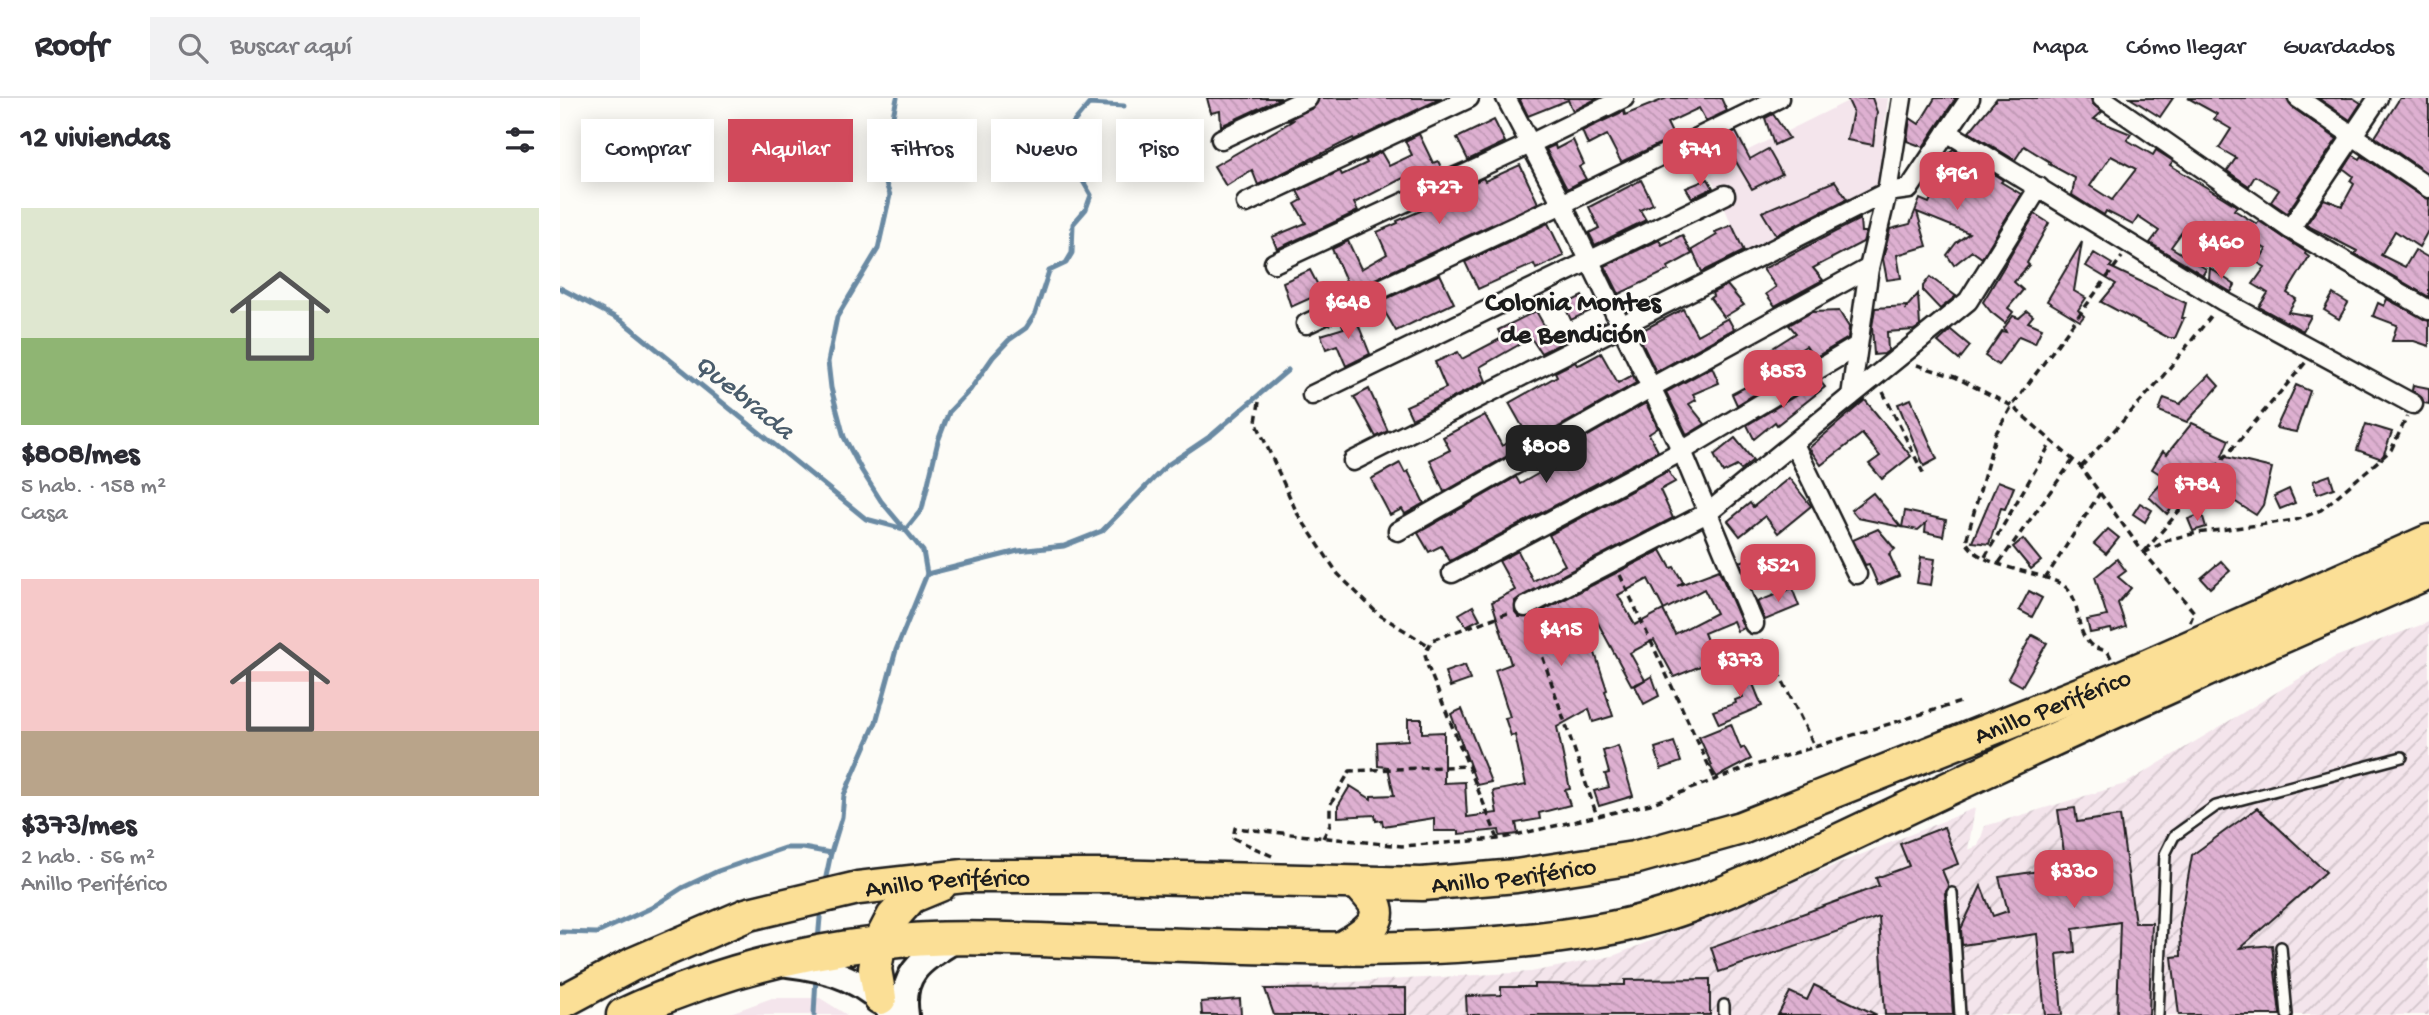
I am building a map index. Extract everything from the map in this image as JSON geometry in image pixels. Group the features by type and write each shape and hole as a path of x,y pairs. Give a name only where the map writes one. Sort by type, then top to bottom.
{"highway":[{"name":"Anillo Periférico","path":"560,1003 633,964 749,914 858,888 964,876 1422,884 1516,876 1634,858 1741,828 2120,678 2429,541"},
{"name":"Anillo Periférico","path":"623,1015 656,1000 770,961 880,942 958,938 1340,949 1452,948 1521,942 1605,930 1678,911 1724,894 1980,774 2429,572"},
{"path":"893,1009 875,969 880,942 893,917 911,897 964,876"},
{"path":"1340,949 1364,934 1376,917 1376,906 1359,884"}],"street":[{"path":"1221,139 1308,98"},
{"path":"1246,203 1469,98"},
{"path":"1506,98 1562,204 1682,451 1755,624"},
{"path":"1274,262 1531,145 1624,98"},
{"path":"1306,324 1779,98"},
{"path":"1851,396 1869,268 1887,192 1902,98"},
{"path":"1353,461 1887,192 1909,189 1970,98"},
{"path":"2102,98 2290,229 2429,310"},
{"path":"2298,98 2429,188"},
{"path":"2290,229 2378,98"},
{"path":"1947,132 2223,301 2413,404"},
{"path":"1525,607 1709,512 1898,360 1968,301 2039,187"},
{"path":"1312,395 1725,195"},
{"path":"1398,531 1869,268"},
{"path":"1452,573 1682,451 1857,346"},
{"path":"1794,444 1857,573"},
{"path":"770,961 822,968 854,981 893,1009 918,963 958,938"}],"lane":[{"path":"2158,1015 2165,854 2174,836 2216,806 2402,757"},
{"path":"1952,893 1960,1015"},
{"path":"2281,947 2287,1015"},
{"path":"1724,1004 1724,1015"}],"path":[{"path":"2120,678 2108,652 2089,644 2083,635 2074,598 2064,586 1998,564 1969,547 1966,541 1996,433 2012,406 2131,244"},
{"path":"2081,467 2159,382 2223,301"},
{"path":"2144,553 2315,351"},
{"path":"1898,360 1955,377 2012,406 2081,467 2144,553 2194,611 2175,654"},
{"path":"1876,377 1925,477"},
{"path":"1259,402 1256,422 1292,502 1338,574 1378,614 1428,645"},
{"path":"2144,553 2170,539 2296,520 2321,510 2391,450 2413,404"},
{"path":"1985,557 2052,441"},
{"path":"1998,564 2073,460"},
{"path":"2045,579 2100,493"},
{"path":"1614,562 1715,779"},
{"path":"1498,839 1425,654 1432,640 1525,607 1597,816"},
{"path":"1755,624 1815,747"},
{"path":"1297,880 1296,867 1233,838 1235,828 1402,846 1498,839 1650,804 1715,779 1964,701"},
{"path":"1322,838 1330,825 1330,805 1350,771 1470,766"}],"shaded area":[{"path":"1854,98 1888,98 1877,191 1745,255 1708,170"},
{"path":"2429,622 2429,1015 1273,1015 1263,987 1531,972 1613,956 1975,808 1968,850 1978,846 1985,826 2125,784 2335,657"},
{"path":"772,998 820,998 847,1015 725,1015"}],"building":[{"path":"1207,98 1281,98 1221,126 1220,111 1211,113"},
{"path":"1319,98 1442,98 1258,185 1252,170 1226,186 1214,166 1294,120 1285,121 1313,108"},
{"path":"1519,98 1598,98 1573,111 1568,100 1528,116"},
{"path":"1667,98 1721,98 1727,111 1706,121 1699,108 1667,123 1674,137 1621,162 1607,135 1588,145 1582,131 1624,111 1625,115"},
{"path":"1847,98 1872,98 1877,112 1873,145 1847,140 1853,111"},
{"path":"1935,98 1956,98 1923,147 1907,141 1910,118 1919,124"},
{"path":"1997,98 2091,98 2092,103 2102,112 2094,119 2131,134 2127,140 2153,155 2156,150 2173,161 2170,165 2237,206 2234,210 2257,224 2259,221 2306,252 2309,257 2287,293 2296,299 2288,312 2311,316 2303,331 2259,307 2268,293 2253,284 2265,267 2258,263 2266,249 2223,225 2212,241 2187,225 2171,247 2206,269 2203,275 2150,243 2159,231 2138,217 2133,225 2106,211 2104,215 2072,195 2075,178 2024,146 2015,160 1969,132","holes":["2111,156 2136,169 2112,200 2090,186"]},
{"path":"2130,98 2173,98 2160,117"},
{"path":"2188,98 2287,98 2292,107 2337,139 2287,213 2271,202 2279,190 2255,176 2249,186 2227,171 2236,158 2219,148 2231,129 2214,119 2217,114"},
{"path":"2318,98 2353,98 2361,103 2350,120"},
{"path":"2400,98 2429,98 2427,173 2375,137"},
{"path":"1773,114 1789,138 1774,145 1765,118"},
{"path":"1494,120 1505,142 1468,160 1457,138"},
{"path":"1736,132 1750,159 1768,149 1782,174 1752,189 1735,160 1725,165 1717,145 1720,144 1718,140"},
{"path":"1419,134 1433,163 1438,161 1443,171 1464,162 1421,182 1415,172 1354,203 1358,211 1277,249 1272,237 1306,223 1295,204 1302,200 1297,191 1340,171 1342,175 1367,163 1365,160 1381,152 1389,166 1412,155 1405,141"},
{"path":"1573,140 1584,164 1579,167 1586,179 1567,189 1546,149 1555,145 1556,149"},
{"path":"1953,149 2021,194 1982,258 1972,251 1954,265 1947,255 1956,243 1969,233 1917,212 1927,246 1897,255 1901,278 1887,280 1883,259 1890,229 1910,224 1920,199 1929,203 1943,174 1936,169"},
{"path":"2353,155 2360,159 2362,156 2429,199 2429,229 2419,247 2395,231 2381,255 2405,267 2415,250 2429,258 2429,297 2355,254 2357,251 2306,225 2324,199 2342,206 2354,184 2350,181 2353,176 2344,169"},
{"path":"1520,165 1538,203 1330,300 1326,293 1347,283 1332,249 1348,241 1361,269 1387,254 1377,232 1483,178 1485,181"},
{"path":"1708,179 1713,188 1692,198 1686,188"},
{"path":"1641,180 1653,204 1640,210 1646,220 1595,245 1589,233 1599,228 1589,207"},
{"path":"1835,181 1847,199 1776,235 1762,212"},
{"path":"2035,214 2049,223 2027,263 2029,265 2014,282 2023,290 2008,308 2013,312 2005,323 1983,302"},
{"path":"1860,219 1861,232 1866,232 1863,242 1813,268 1823,280 1775,306 1766,294 1776,287 1763,269"},
{"path":"1548,223 1564,256 1536,269 1534,264 1478,289 1465,262"},
{"path":"1732,225 1744,251 1702,272 1692,250 1717,235 1715,232"},
{"path":"1682,235 1692,254 1668,267 1669,270 1619,294 1605,266 1659,240 1662,245"},
{"path":"2082,242 2074,291 2086,298 2078,310 2084,316 2080,321 2047,301"},
{"path":"2094,253 2112,264 2110,267 2186,303 2184,318 2175,338 2169,338 2101,302 2116,284 2086,266"},
{"path":"2210,268 2235,285 2231,292 2209,279"},
{"path":"1310,270 1322,293 1291,307 1283,282"},
{"path":"1440,274 1454,303 1396,331 1379,302"},
{"path":"1930,277 1956,296 1940,309 1923,291 1923,286"},
{"path":"1727,285 1744,305 1724,317 1710,298 1712,293"},
{"path":"1918,294 1920,326 1914,330 1887,332 1888,351 1874,355 1872,327 1875,308 1906,308"},
{"path":"2333,294 2348,303 2339,319 2324,310"},
{"path":"1582,296 1590,311 1571,320 1564,305"},
{"path":"2387,299 2429,321 2429,346 2414,341 2392,341 2397,325 2373,316 2378,303 2384,306"},
{"path":"1683,309 1697,335 1728,318 1734,329 1656,372 1637,333"},
{"path":"1536,311 1550,336 1555,333 1562,343 1541,353 1531,338 1480,367 1486,381 1412,419 1406,406 1446,388 1435,362 1458,352 1462,359 1502,338 1498,330"},
{"path":"1839,311 1849,327 1848,338 1814,358 1806,346 1778,364 1771,349 1796,333 1789,325 1812,312"},
{"path":"2027,311 2033,316 2028,322 2042,328 2035,343 2019,336 1998,365 1985,356 2002,331 2006,332 2004,328 2013,316 2019,318"},
{"path":"1354,314 1370,354 1346,366 1337,345 1326,349 1321,335 1344,328 1340,321"},
{"path":"1951,330 1970,346 1959,360 1938,342"},
{"path":"1601,353 1618,383 1633,375 1636,383 1444,492 1430,460 1450,450 1443,437 1485,415 1502,446 1526,433 1509,403 1557,376 1555,372 1575,362 1577,365 1581,364"},
{"path":"1783,363 1791,372 1737,405 1732,394 1770,374"},
{"path":"1712,367 1719,383 1693,394 1696,400 1689,404 1705,424 1687,435 1666,392"},
{"path":"2209,375 2219,386 2187,422 2159,411 2164,398 2180,404"},
{"path":"1820,381 1825,387 1777,425 1775,422 1754,439 1747,425"},
{"path":"2296,385 2310,391 2296,432 2276,428"},
{"path":"2413,385 2429,388 2429,404 2424,403 2412,390"},
{"path":"1369,389 1388,431 1376,437 1354,397"},
{"path":"1911,399 1937,459 1924,466 1898,404"},
{"path":"1865,400 1911,456 1882,479 1869,464 1880,456 1862,434 1821,465 1809,448"},
{"path":"1646,403 1658,428 1649,434 1658,451 1450,561 1441,546 1429,552 1418,533 1516,477 1520,484 1564,459 1560,452"},
{"path":"2192,423 2229,440 2222,456 2272,468 2263,505 2256,515 2187,471 2192,484 2171,499 2176,503 2167,514 2149,497 2166,478 2152,469 2163,451 2167,454"},
{"path":"2366,424 2392,432 2382,459 2357,450"},
{"path":"1735,438 1753,460 1741,470 1737,466 1723,473 1714,455"},
{"path":"1400,463 1405,473 1408,471 1424,503 1405,514 1402,509 1390,515 1371,479"},
{"path":"1668,471 1675,482 1660,490 1673,518 1520,597 1515,601 1515,612 1519,617 1530,617 1661,550 1683,582 1677,586 1719,570 1744,628 1737,631 1733,621 1704,633 1715,660 1674,677 1654,640 1630,653 1645,680 1632,686 1592,612 1583,616 1613,716 1593,722 1589,709 1557,727 1570,789 1565,790 1570,805 1539,813 1540,819 1516,823 1518,834 1500,836 1499,830 1459,834 1459,831 1434,831 1434,818 1383,826 1382,820 1376,821 1375,815 1338,817 1338,806 1350,786 1371,799 1371,796 1394,795 1388,767 1378,766 1377,742 1408,740 1408,719 1422,719 1422,733 1444,732 1444,783 1465,782 1467,817 1497,813 1493,791 1526,785 1515,735 1511,736 1505,718 1510,717 1495,670 1511,664 1492,602 1515,590 1499,561 1518,551 1533,581 1565,565 1549,535","holes":["1648,579 1664,610 1704,589 1716,613 1675,634 1663,610 1635,625 1618,595"]},
{"path":"2330,475 2334,488 2317,494 2313,481"},
{"path":"1789,478 1811,506 1778,533 1765,516 1740,536 1728,521 1750,503 1753,507"},
{"path":"1998,481 2014,487 2005,509 2001,508 1989,544 1972,542"},
{"path":"2289,489 2295,503 2280,509 2274,496"},
{"path":"1873,493 1901,527 1858,518 1851,510"},
{"path":"2140,503 2152,510 2145,522 2133,514"},
{"path":"1905,511 1946,520 1943,536 1925,532 1926,523 1918,530 1902,527"},
{"path":"2202,514 2206,527 2193,531 2188,519"},
{"path":"1878,529 1895,549 1889,554 1899,576 1878,585 1869,564 1865,565 1853,540"},
{"path":"2108,529 2119,538 2106,554 2094,544"},
{"path":"2023,539 2041,561 2031,569 2013,547"},
{"path":"1767,551 1773,565 1746,576 1740,562"},
{"path":"1921,557 1935,559 1931,585 1917,583"},
{"path":"2117,559 2126,571 2118,577 2131,588 2118,603 2126,627 2112,632 2111,629 2090,633 2087,620 2107,616 2095,577"},
{"path":"2221,561 2230,571 2210,588 2201,578"},
{"path":"1792,588 1799,606 1765,620 1757,602"},
{"path":"2029,591 2042,598 2032,617 2019,610"},
{"path":"1473,606 1480,619 1466,626 1459,614"},
{"path":"2032,635 2047,643 2022,686 2008,678"},
{"path":"1465,665 1470,680 1450,687 1445,672"},
{"path":"1746,667 1762,706 1719,724 1713,711 1736,703 1735,700 1743,697 1732,673"},
{"path":"1652,676 1659,696 1644,704 1635,686"},
{"path":"1462,709 1491,782 1477,785 1451,714"},
{"path":"1731,724 1741,749 1744,747 1751,759 1717,777 1699,737"},
{"path":"1674,742 1681,762 1661,769 1655,748"},
{"path":"1618,746 1633,796 1599,806 1594,791 1609,787 1605,774 1609,773 1603,751"},
{"path":"2075,808 2077,822 2120,816 2135,923 2152,923 2149,1015 2117,1015 2120,922 2073,929 2075,952 2057,954 2062,1015 2045,1015 2037,934 1962,945 1961,929 1981,886 1993,916 2008,911 1999,877 2066,867 2058,810"},
{"path":"2257,808 2326,872 2240,948 2272,945 2280,1015 2179,1015 2172,957 2181,956 2180,924 2192,855"},
{"path":"1944,827 1958,864 1942,870 1949,887 1945,893 1953,1015 1885,1015 1879,917 1719,972 1711,947 1879,886 1876,878 1909,866 1900,844"},
{"path":"1710,979 1710,1015 1467,1015 1466,996 1501,995 1501,987 1534,987 1534,984 1625,985 1625,980"},
{"path":"1814,985 1877,1015 1778,1015 1790,992 1807,1000"},
{"path":"1406,988 1406,1015 1274,1015 1265,989"},
{"path":"1240,999 1241,1015 1202,1015 1201,1002"}],"waterway":[{"path":"824,886 842,817 844,795 876,722 896,650 927,574 923,551 881,501 844,437 831,388 828,362 837,317 878,249 890,195 881,170 897,98"},
{"path":"906,529 922,509 938,441 949,412 970,390 993,357 1009,340 1026,328 1035,314 1049,271 1066,263 1072,253 1073,224 1086,209 1091,195 1080,176 1073,123 1089,104 1124,106"},
{"name":"Quebrada","path":"560,288 622,321 866,519 904,529"},
{"path":"927,574 1018,551 1064,546 1102,531 1166,466 1212,435 1288,370"},
{"path":"560,932 597,933 651,908 682,888 718,871 784,848 831,853"},
{"path":"818,941 821,906"},
{"path":"814,1015 816,976"}],"district":[{"name":"Colonia Montes de Bendición","path":"1573,316"}]}
